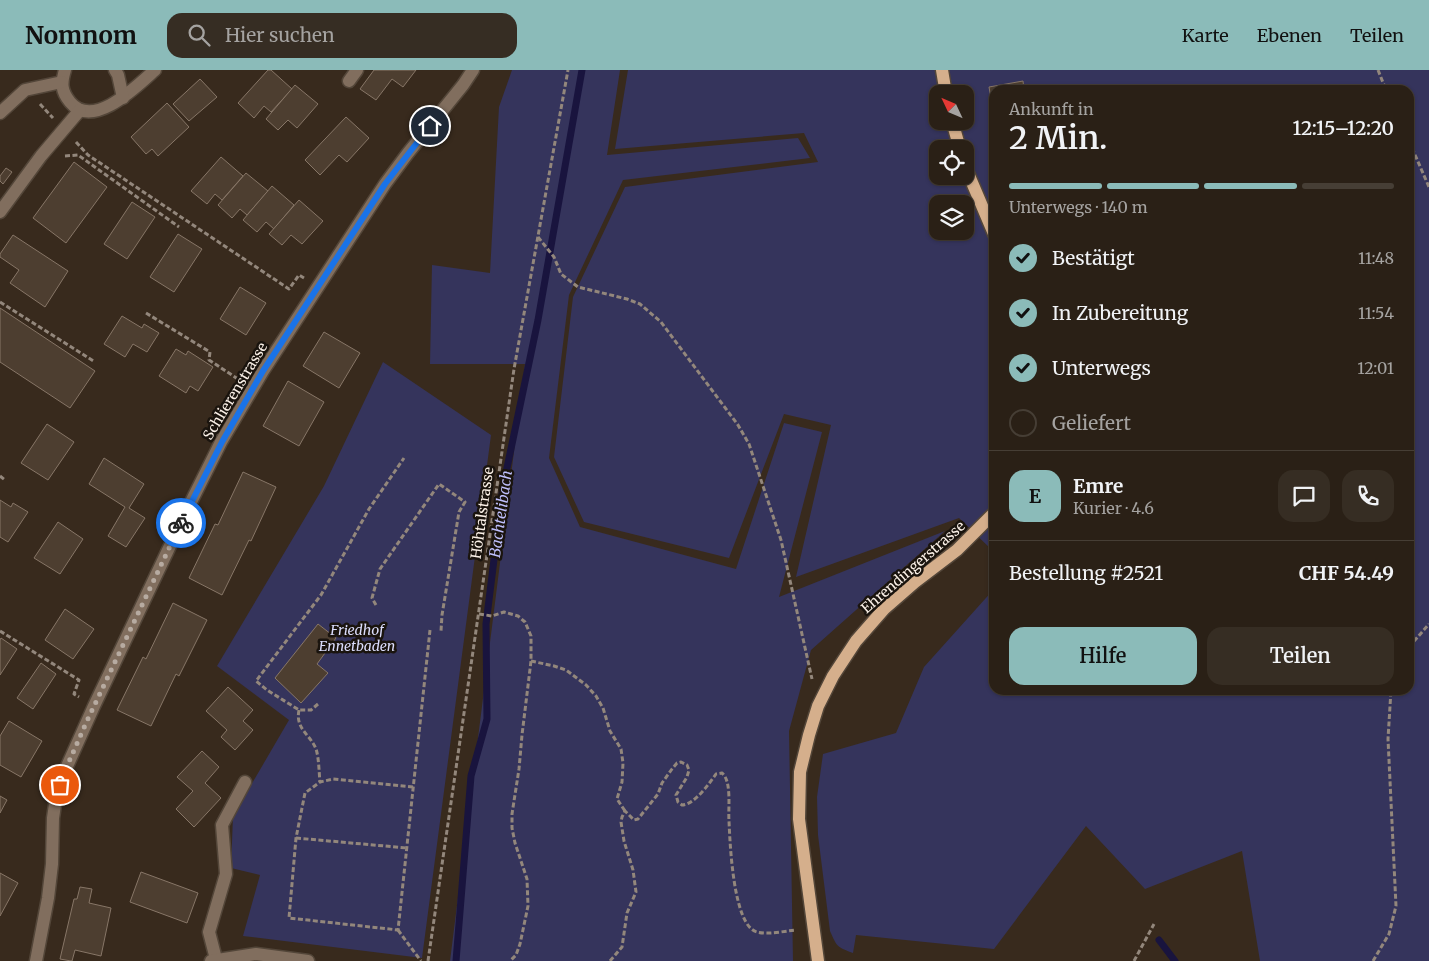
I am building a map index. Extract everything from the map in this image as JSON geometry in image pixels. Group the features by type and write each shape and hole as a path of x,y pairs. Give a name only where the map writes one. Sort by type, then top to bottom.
{"main road":[{"path":"942,70 944,85"},
{"path":"973,185 989,222"},
{"name":"Ehrendingerstrasse","path":"818,961 801,839 799,810 800,772 818,706 833,676 856,640 884,609 915,582 957,550 989,518"}],"street":[{"path":"115,70 118,75 123,98"},
{"path":"0,113 25,90 63,76 62,89 74,107 80,110 95,111 123,98 155,70"},
{"path":"349,81 357,70"},
{"name":"Schlierenstrasse","path":"36,961 48,898 52,864 53,818 56,798 64,773 94,706 222,442 268,363 385,184 473,70"},
{"path":"0,212 41,156 80,110"},
{"path":"245,782 222,826 226,874 209,932 213,960 256,954 308,961"}],"path":[{"name":"Höhtalstrasse","path":"428,961 514,369 568,70"},
{"path":"1378,70 1384,85"},
{"path":"25,90 88,155 289,289 299,275"},
{"path":"1414,152 1429,186"},
{"path":"41,156 78,155 179,227"},
{"path":"538,238 554,257 562,274 578,287 627,299 640,304 651,312 661,322 738,425 751,451 781,540 818,706"},
{"path":"0,302 95,362"},
{"path":"146,313 210,352 209,360 253,388"},
{"path":"318,704 311,710 299,710 256,681 321,595 369,509 404,458"},
{"path":"0,476 5,480"},
{"path":"376,605 372,598 380,569 439,484 465,502 459,512 441,631"},
{"path":"479,614 492,616 504,612 518,616 522,619 531,636 531,661 512,814 515,843 527,879 528,906 520,944 516,955 510,961"},
{"path":"1414,641 1429,624"},
{"path":"421,961 398,930 430,630"},
{"path":"0,631 79,680 74,694 94,706"},
{"path":"531,661 566,670 586,685 596,696 603,708 610,731 621,749 623,763 622,782 617,799 634,820 638,819 658,794 662,783 678,763 684,763 688,766 689,770 687,778 676,795 678,802 682,805 690,804 716,774 722,773 726,779 729,793 733,877 738,903 749,928 757,932 766,932 814,927"},
{"path":"1372,961 1389,934 1396,906 1388,739 1391,695"},
{"path":"299,710 300,726 316,750 320,782"},
{"path":"398,930 289,918 296,838 305,793 320,782 333,779 413,787"},
{"path":"610,961 622,947 627,913 636,892 633,870 624,841 621,822 625,811"},
{"path":"296,838 407,848"},
{"path":"1134,961 1154,924"}],"green space":[{"path":"512,70 620,70 607,155 798,138 810,158 623,180 569,295 549,458 580,527 736,569 784,423 822,432 779,597 945,531 811,650 789,731 793,961 450,961 525,364 430,364 432,265 490,273 499,107"},
{"path":"628,70 1429,70 1429,961 1260,961 1242,851 1145,889 1086,826 994,949 856,935 853,953 838,946 830,931 818,835 817,797 823,754 896,733 924,667 989,595 989,695 1414,695 1414,85 989,85 989,547 959,518 796,577 831,425 784,414 729,558 584,522 554,457 573,297 625,187 818,162 804,133 615,149"},
{"name":"Friedhof Ennetbaden","path":"383,362 491,435 422,958 243,936 260,875 231,868 233,816 289,720 217,666 324,486"}],"building":[{"path":"268,70 271,70 292,89 271,112 264,106 254,118 238,103"},
{"path":"374,70 416,70 403,87 392,79 376,100 360,89"},
{"path":"200,79 217,97 189,121 173,104"},
{"path":"1023,81 1023,85 1000,85"},
{"path":"295,85 318,104 297,128 288,120 278,130 266,119"},
{"path":"167,103 189,127 158,156 152,149 146,154 131,137"},
{"path":"346,117 369,138 347,162 339,155 320,175 305,160"},
{"path":"221,157 243,176 222,200 215,194 207,204 191,191"},
{"path":"74,162 107,187 66,243 33,218"},
{"path":"6,168 12,172 3,184 0,181 0,176"},
{"path":"246,173 268,191 247,215 240,209 232,218 218,205"},
{"path":"272,186 294,205 274,229 266,222 257,232 243,220"},
{"path":"299,200 323,221 302,244 291,235 282,245 269,234"},
{"path":"132,202 155,217 127,259 104,244"},
{"path":"178,234 202,249 174,292 150,277"},
{"path":"13,235 68,271 45,307 10,283 19,270 0,257 0,254"},
{"path":"240,287 266,303 246,335 220,319"},
{"path":"0,308 95,371 70,408 0,362"},
{"path":"122,316 142,328 144,324 159,333 147,352 133,344 125,357 104,344"},
{"path":"324,332 360,353 339,388 303,366"},
{"path":"176,349 186,355 188,351 213,367 198,391 190,386 186,393 159,376"},
{"path":"288,381 324,402 299,446 263,426"},
{"path":"47,424 74,442 48,480 21,463"},
{"path":"104,458 144,484 129,508 145,518 126,547 108,536 125,507 89,484"},
{"path":"243,472 276,487 251,541 249,540 222,595 189,578 215,524 218,525"},
{"path":"0,500 11,507 13,503 28,512 8,542 0,537"},
{"path":"58,522 83,539 60,574 34,558"},
{"path":"173,603 207,620 179,676 176,674 151,726 117,710 143,657 146,659"},
{"path":"65,609 94,629 73,659 45,640"},
{"path":"318,624 336,638 317,664 328,673 301,703 275,678"},
{"path":"1,638 17,649 0,675 0,640"},
{"path":"41,663 56,674 33,709 17,698"},
{"path":"228,687 253,710 243,721 253,730 235,750 221,737 227,730 206,711"},
{"path":"9,721 42,741 21,777 0,765 0,736"},
{"path":"202,751 219,767 205,783 221,798 194,827 176,809 193,791 177,777"},
{"path":"0,796 7,800 0,813"},
{"path":"141,872 198,893 187,923 130,902"},
{"path":"0,873 18,883 0,916"},
{"path":"80,887 92,889 89,903 111,908 101,956 75,950 72,961 60,959 74,899 77,899"}],"waterway":[{"name":"Bachtelibach","path":"456,961 471,776 487,719 486,624 503,487 538,320 582,70"},
{"path":"1159,940 1175,961"}],"way so far":[{"path":"60,785 86,723 181,523"}],"route":[{"path":"181,523 222,442 263,371 385,184 430,126"}]}
